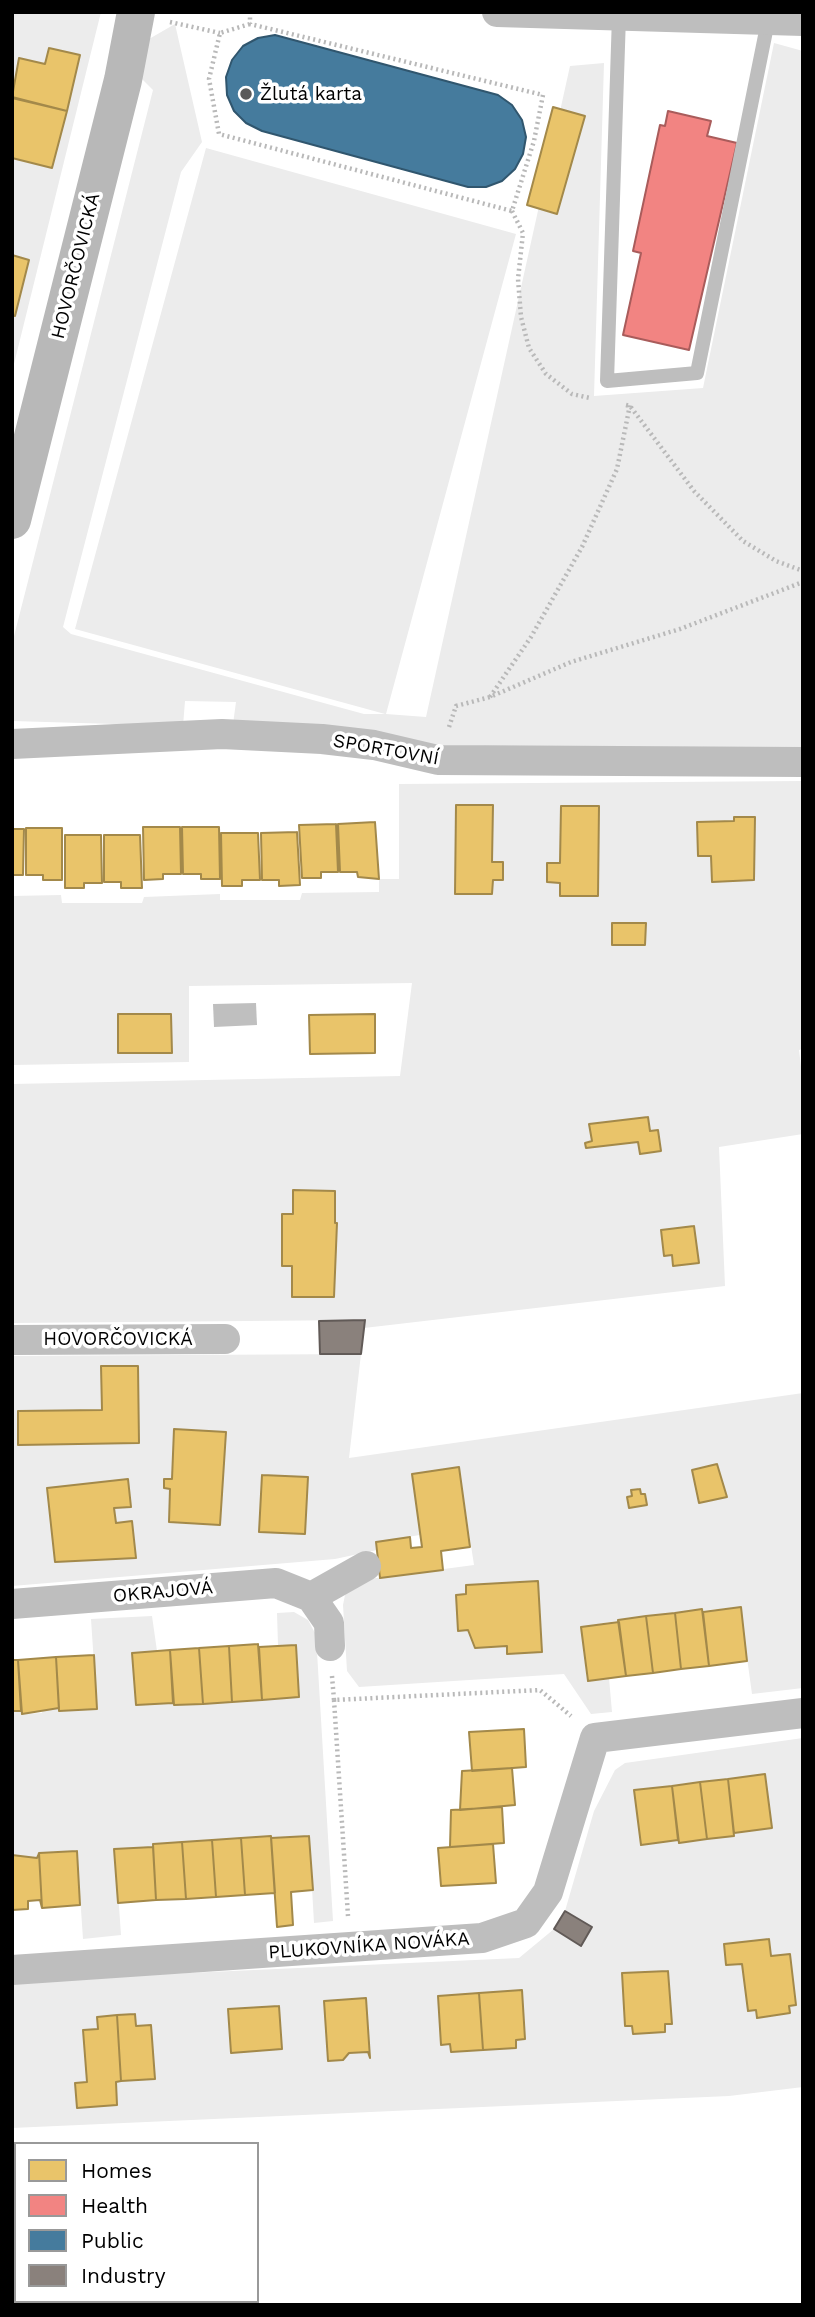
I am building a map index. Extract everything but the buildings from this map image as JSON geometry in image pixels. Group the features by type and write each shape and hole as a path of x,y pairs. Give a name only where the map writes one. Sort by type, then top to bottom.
{"street":[{"path":"497,12 803,21"},
{"name":"HOVORČOVICKÁ","path":"12,520 122,80 150,18"},
{"name":"SPORTOVNÍ","path":"12,744 222,734 322,739 374,745 438,760 803,762"},
{"name":"HOVORČOVICKÁ","path":"12,1340 225,1339"},
{"path":"330,1646 329,1623 311,1597 366,1566"},
{"name":"OKRAJOVÁ","path":"12,1604 276,1583 311,1597"},
{"path":"595,1738 803,1713"},
{"name":"PLUKOVNÍKA NOVÁKA","path":"12,1970 482,1938 526,1923 548,1892 595,1738"}],"lane":[{"path":"619,16 607,381 696,373 768,21"}],"path":[{"path":"250,12 250,24"},
{"path":"150,18 220,33 250,24 543,95 534,141 512,211 523,233 518,279 521,317 529,348 546,374 572,394 596,399"},
{"path":"220,33 209,79 219,134 512,211"},
{"path":"490,697 531,637 582,547 617,468 630,406 629,379"},
{"path":"619,404 630,406 694,492 743,541 776,561 803,571"},
{"path":"438,760 456,706 490,697 571,662 680,629 803,582"},
{"path":"330,1646 350,1947"},
{"path":"334,1700 540,1690 595,1738"}],"shaded area":[{"path":"12,12 101,12 12,372"},
{"path":"175,24 202,142 181,172 63,627 71,634 364,714 385,714 75,629 206,148 516,234 386,714 426,717 570,66 604,63 594,396 703,388 774,43 803,51 803,747 449,749 233,724 236,702 185,701 183,726 12,721 12,644 153,90 142,79 149,39"},
{"path":"803,781 803,1049 799,1050 803,1083 803,1134 719,1147 725,1286 364,1328 365,1320 12,1323 12,1084 400,1076 412,983 189,986 189,1062 12,1065 12,896 61,895 62,903 142,903 144,897 220,894 220,900 300,900 302,893 379,892 379,879 399,879 399,784"},
{"path":"256,1003 257,1025 214,1027 213,1004"},
{"path":"361,1354 349,1458 803,1393 803,1688 752,1694 740,1607 646,1616 581,1627 587,1681 609,1678 612,1712 591,1714 564,1674 359,1687 347,1671 343,1605 345,1595 352,1587 369,1579 474,1565 459,1467 412,1474 420,1535 376,1542 377,1550 335,1559 12,1586 12,1356"},
{"path":"294,1612 308,1620 316,1635 333,1921 314,1923 309,1836 153,1844 153,1847 115,1849 121,1935 83,1939 77,1851 37,1854 37,1858 12,1855 12,1711 21,1711 22,1714 42,1713 43,1709 97,1709 91,1619 152,1616 157,1651 132,1653 136,1705 299,1697 296,1645 278,1645 277,1613"},
{"path":"803,1738 803,2087 729,2096 12,2128 12,1981 519,1958 554,1929 581,1945 592,1927 565,1911 594,1811 615,1770 625,1763"}],"place":[{"name":"Žlutá karta","path":"246,94"}]}
